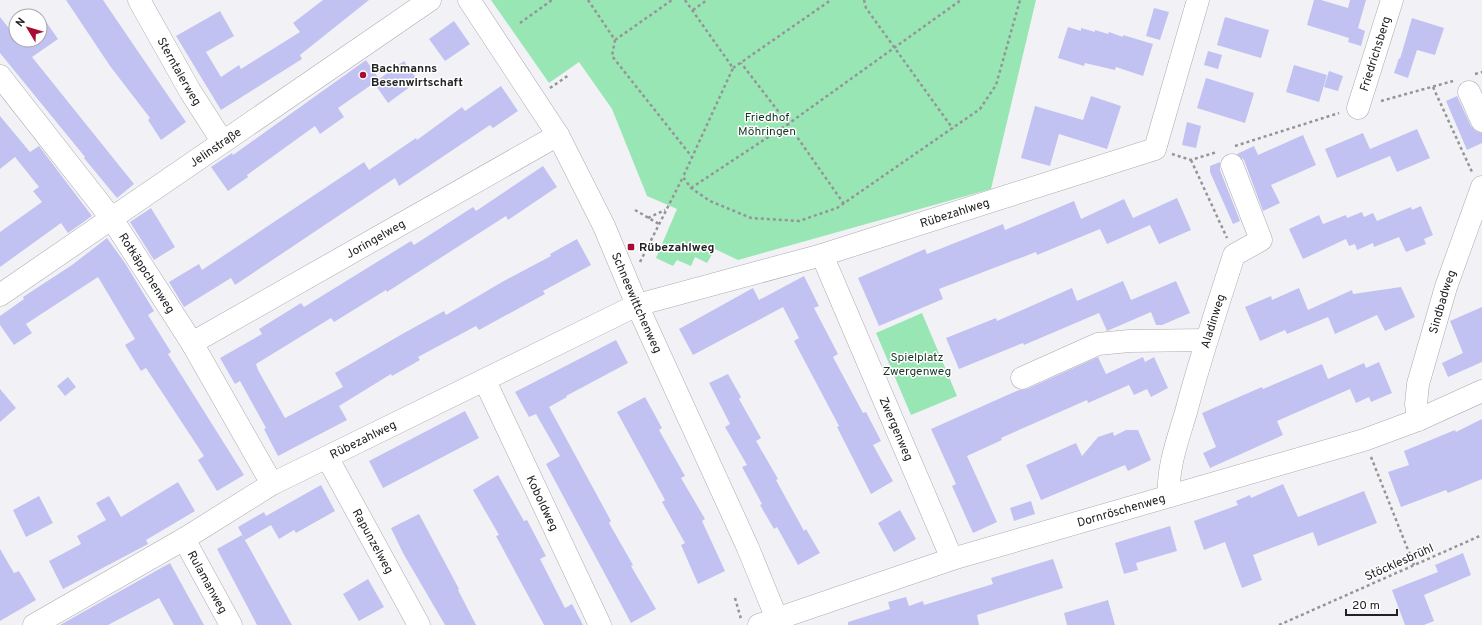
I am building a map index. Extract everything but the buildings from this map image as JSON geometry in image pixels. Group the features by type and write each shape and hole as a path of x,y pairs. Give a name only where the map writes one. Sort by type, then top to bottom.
{"street":[{"name":"Sterntalerweg","path":"139,0 190,91 222,141"},
{"name":"Jelinstraße","path":"0,295 112,219 222,141 430,0"},
{"name":"Schneewittchenweg","path":"469,0 558,134 604,226 628,285 748,548 765,624"},
{"path":"1155,149 1198,0"},
{"name":"Friedrichsberg","path":"1358,108 1392,0"},
{"name":"Rotkäppchenweg","path":"0,76 112,219 192,343 272,484"},
{"path":"1464,83 1482,121"},
{"name":"Joringelweg","path":"192,343 558,134"},
{"name":"Rübezahlweg","path":"34,625 184,538 272,484 327,456 485,381 637,305 822,255 1155,149"},
{"path":"1227,155 1261,240 1234,255"},
{"name":"Sindbadweg","path":"1418,420 1416,404 1418,384 1446,287 1481,189"},
{"name":"Zwergenweg","path":"822,255 952,559"},
{"name":"Aladinweg","path":"1169,496 1168,481 1206,340 1234,255"},
{"path":"1022,378 1098,344 1129,340 1206,340"},
{"name":"Koboldweg","path":"485,381 600,625"},
{"name":"Dornröschenweg","path":"765,624 952,559 1364,440 1418,420 1482,391"},
{"name":"Rapunzelweg","path":"327,456 419,625"},
{"name":"Rulamanweg","path":"184,538 231,625"}],"path":[{"path":"520,23 552,0"},
{"path":"588,0 615,40"},
{"path":"672,0 615,40 612,56 692,157"},
{"path":"686,0 733,68"},
{"path":"693,10 707,0"},
{"path":"628,285 683,176 733,68 831,0"},
{"path":"864,0 866,8 952,129"},
{"path":"691,188 788,124 961,0"},
{"path":"683,176 691,188 710,201 751,218 798,221 838,208 980,109 996,85 1020,0"},
{"path":"741,63 788,124 844,204"},
{"path":"1155,149 1191,160 1227,155 1358,108 1433,87 1464,83 1482,72"},
{"path":"1433,87 1481,189"},
{"path":"1191,160 1234,255"},
{"path":"647,218 666,209"},
{"path":"634,210 659,224"},
{"path":"1364,440 1414,565"},
{"name":"Stöcklesbrühl","path":"1279,625 1482,535"},
{"path":"735,598 743,625"}],"green space":[{"name":"Friedhof Möhringen","path":"491,0 1036,0 991,189 738,260 715,249 707,263 695,257 691,266 677,260 673,266 656,258 677,209 647,196 612,109 579,62 549,83"},
{"name":"Spielplatz Zwergenweg","path":"922,313 957,396 911,415 876,333"}],"place":[{"name":"Bachmanns Besenwirtschaft","path":"363,75"},
{"name":"Rübezahlweg","path":"631,247"}]}
